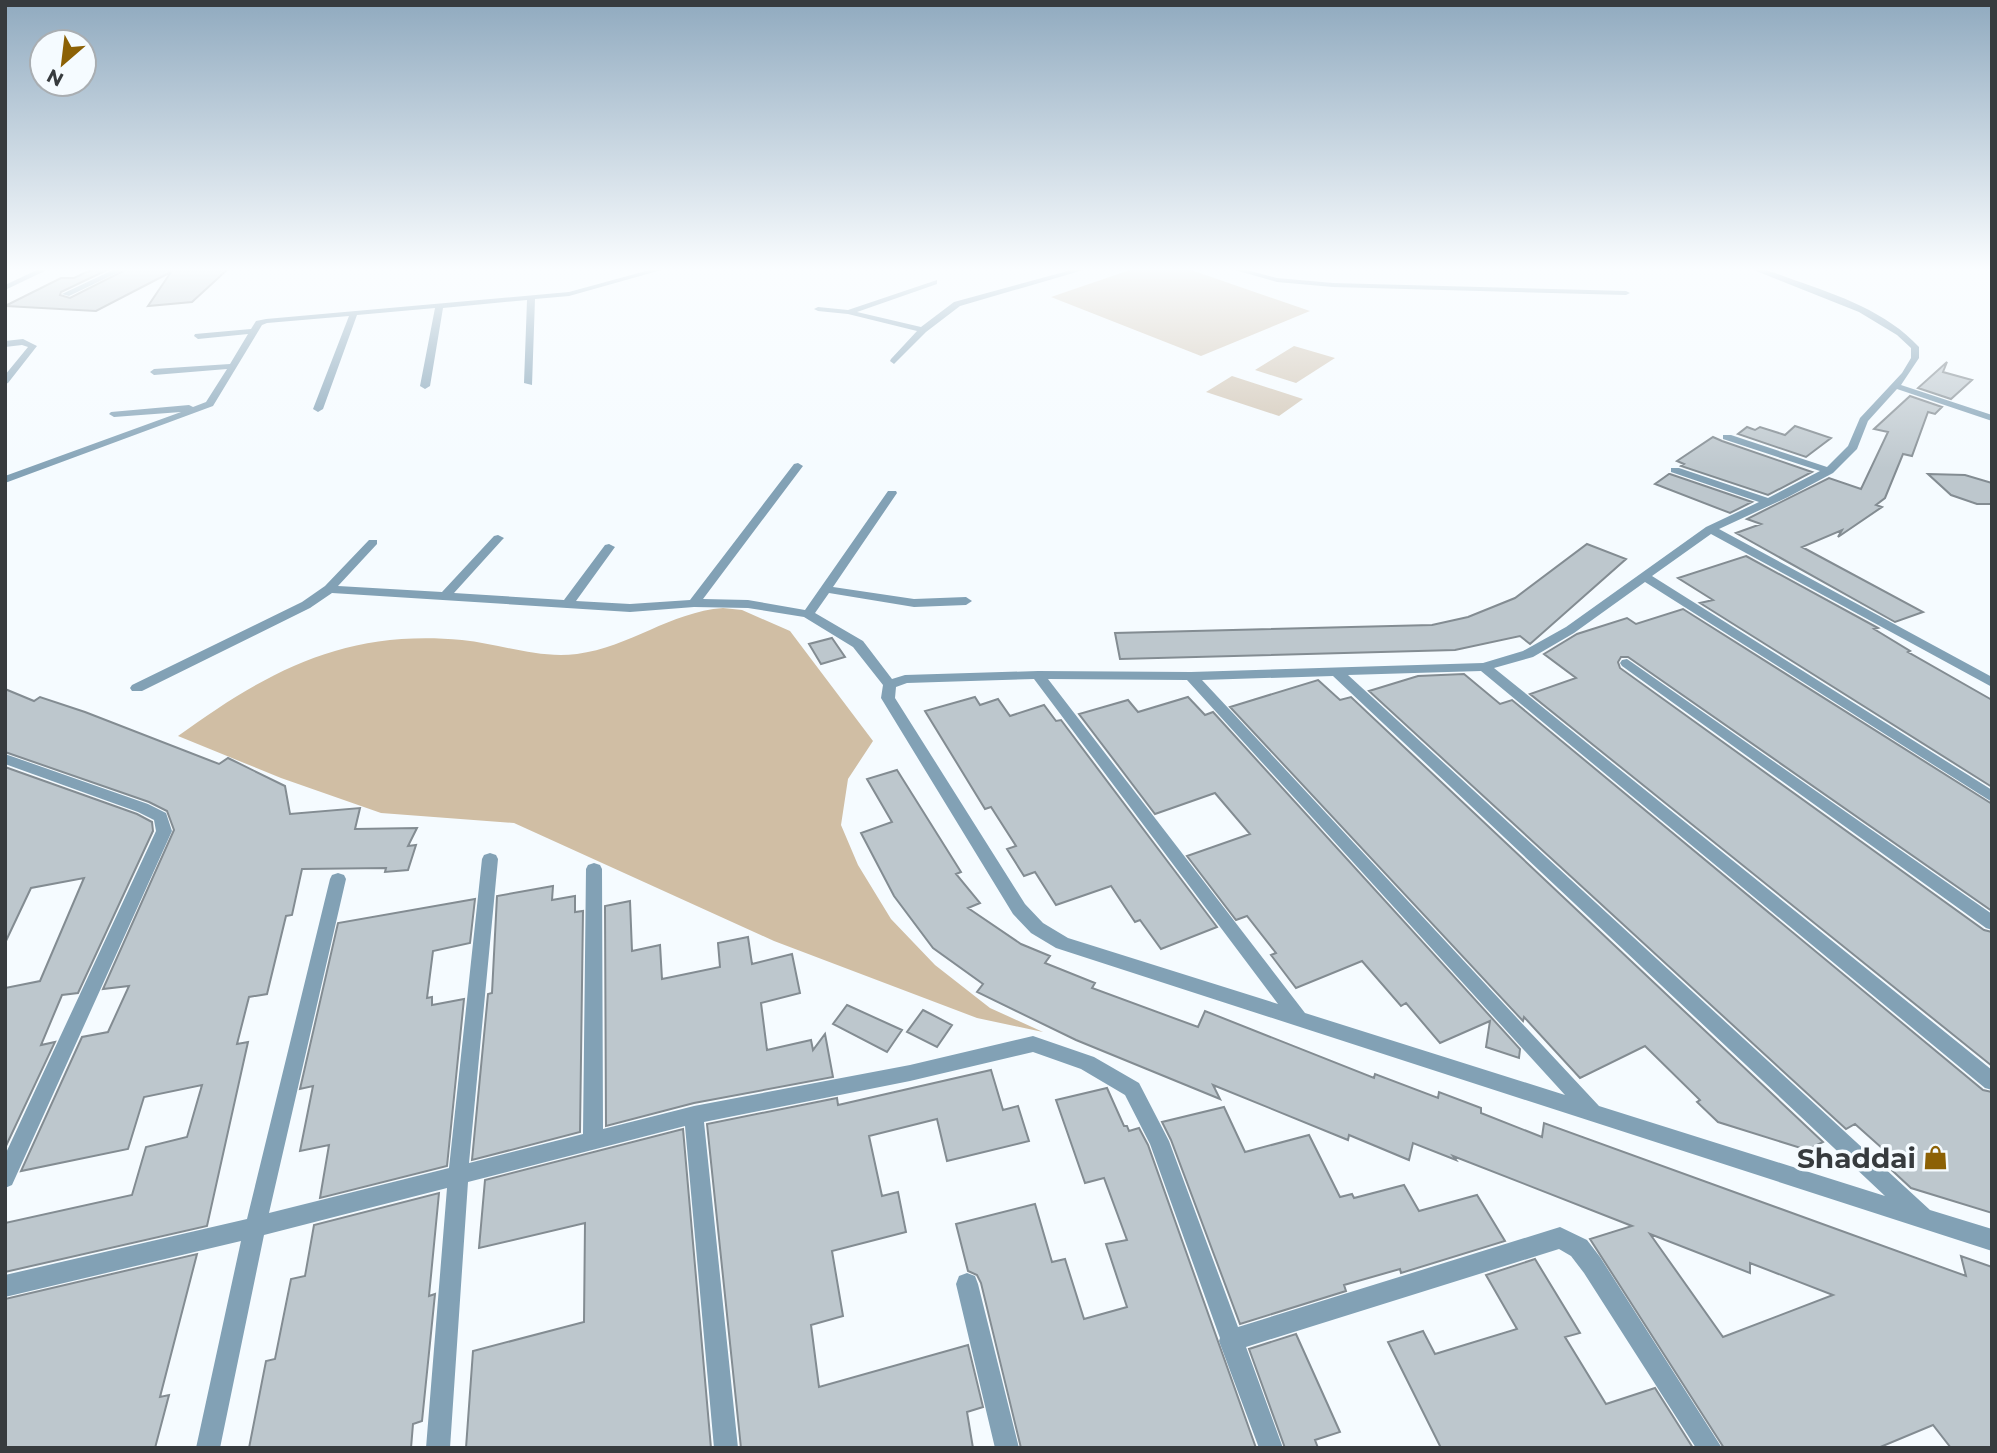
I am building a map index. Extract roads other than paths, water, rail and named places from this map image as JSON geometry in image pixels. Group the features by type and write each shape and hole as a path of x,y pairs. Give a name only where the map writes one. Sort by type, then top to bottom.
{"street":[{"path":"5,480 210,404 251,337"},
{"path":"318,410 345,337"},
{"path":"425,386 434,337"},
{"path":"529,383 530,337"},
{"path":"894,360 916,337"},
{"path":"890,685 905,679 1038,675 1191,676 1484,667 1528,654 1559,636 1710,528 1829,471 1853,447 1863,420 1896,386 1915,358 1915,347 1906,337"},
{"path":"5,344 23,342 33,346 5,381"},
{"path":"154,372 233,366"},
{"path":"1896,386 1992,418"},
{"path":"114,414 204,407"},
{"path":"1727,436 1829,471"},
{"path":"694,603 798,466"},
{"path":"1675,470 1769,502"},
{"path":"808,614 892,493"},
{"path":"1710,528 1992,683"},
{"path":"444,597 498,538"},
{"path":"137,688 306,605 329,589 373,542"},
{"path":"567,605 609,547"},
{"path":"1644,576 1992,797"},
{"path":"329,589 630,608 694,603 748,604 808,614 858,644 890,685 888,698 1019,909 1037,928 1062,943 1992,1240"},
{"path":"826,589 914,603 966,601"},
{"path":"1627,663 1992,923"},
{"path":"1484,667 1992,1082"},
{"path":"1337,672 1926,1219"},
{"path":"1038,675 1298,1017"},
{"path":"1191,676 1592,1112"},
{"path":"5,759 143,808 161,817 164,831 5,1178"},
{"path":"438,1448 458,1176 490,859"},
{"path":"593,1142 594,869"},
{"path":"208,1448 255,1227 338,879"},
{"path":"5,1286 255,1227 694,1115 910,1073 1033,1044 1087,1063 1132,1089 1159,1141 1271,1448"},
{"path":"694,1115 726,1448"},
{"path":"1230,1341 1560,1238 1579,1248 1592,1265 1710,1448"},
{"path":"968,1284 1007,1448"}],"place":[{"name":"Shaddai","path":"1936,1158"}]}
